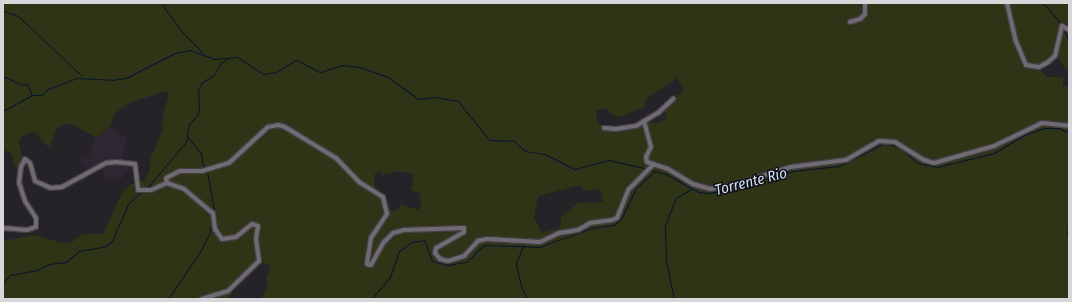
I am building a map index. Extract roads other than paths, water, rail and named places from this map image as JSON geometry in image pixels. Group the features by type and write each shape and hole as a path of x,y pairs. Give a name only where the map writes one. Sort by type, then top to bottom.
{"street":[{"path":"850,22 860,19 864,14 865,3"},
{"path":"1007,3 1015,39 1026,65 1039,67 1048,62 1055,56 1062,26 1069,30"},
{"path":"604,128 628,128 658,113 673,99"},
{"path":"644,121 651,146 646,160 653,167 668,168 693,184 710,189 734,185 791,167 846,160 880,141 895,142 934,163 994,146 1042,123 1069,126"},
{"path":"167,183 166,178 180,171 209,169 229,163 268,127 278,124 336,158 359,182 383,197 387,214 372,238 368,264 371,265 383,243 393,233 404,230 464,228 464,232 436,248 435,253 440,259 448,261 464,256 478,241 487,239 540,242 559,233 578,230 590,223 612,220 617,218 629,189 653,167"},
{"path":"3,228 27,230 36,227 36,218 24,201 19,183 21,167 25,159 30,163 35,181 52,188 62,187 106,163 135,164 138,190 145,192 167,183 184,188 213,213 215,229 222,240 236,237 252,224 258,226 256,239 259,261 228,291 201,299"}],"waterway":[{"path":"161,3 183,33 203,53"},
{"path":"1043,3 1061,24"},
{"path":"3,11 18,16 82,76"},
{"path":"1064,29 1069,44"},
{"name":"Torrente Rio","path":"3,111 32,95 42,95 48,89 77,78 112,80 126,78 175,53 190,50 215,59 237,57 263,74 276,72 296,60 320,72 343,65 359,67 388,77 418,99 435,97 458,101 489,140 514,141 525,151 545,154 575,169 609,160 647,169"},
{"path":"147,188 186,142 189,124 197,116 199,110 198,91 201,83 214,75 220,64 227,59"},
{"path":"3,76 22,85 27,84 32,95"},
{"name":"Torrente Rio","path":"889,144 901,148 917,163 937,167 994,153 1024,135 1044,128 1059,128 1069,133"},
{"path":"187,136 201,153 203,165 207,168"},
{"name":"Torrente Rio","path":"743,184 793,171 839,166 884,143"},
{"name":"Torrente Rio","path":"650,170 666,174 698,192 711,193 733,187"},
{"path":"207,171 215,215"},
{"path":"371,299 390,277 399,251 412,242 424,240 432,261 447,265 467,262 480,248 486,245 539,247 592,228 614,225 621,219 636,188 655,171"},
{"path":"674,299 666,260 665,225 676,198 691,189"},
{"path":"3,283 10,275 37,270 49,264 66,262 79,251 106,246 112,241 128,204 141,192"},
{"path":"168,299 200,252 210,232 211,224"},
{"path":"523,245 516,264 522,289 527,299"}]}
